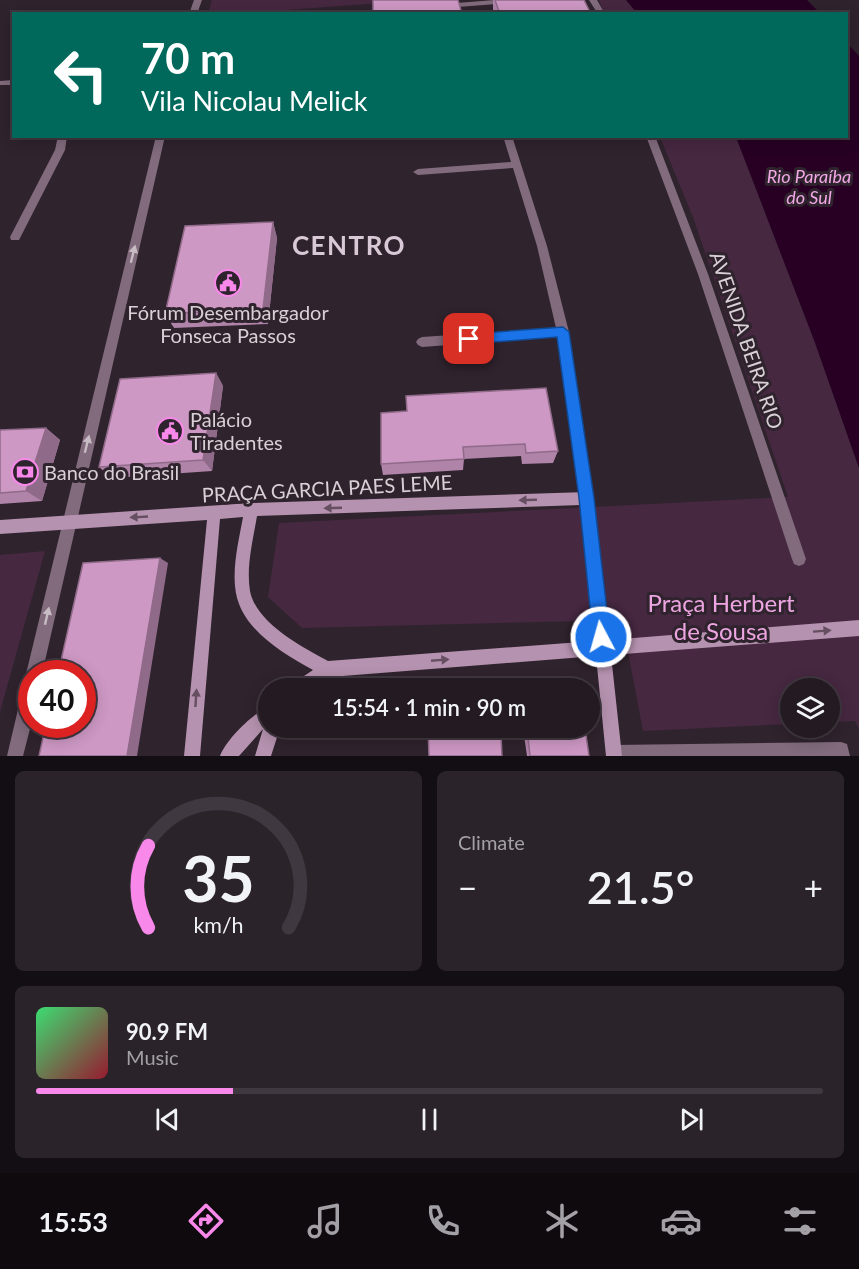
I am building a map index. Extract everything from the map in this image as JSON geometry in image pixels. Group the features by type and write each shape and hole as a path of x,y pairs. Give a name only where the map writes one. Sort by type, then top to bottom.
{"street":[{"path":"435,7 468,2 524,0"},
{"path":"378,12 401,10"},
{"path":"15,237 60,150 63,138"},
{"path":"37,660 161,138"},
{"path":"508,138 542,246 563,332 587,498 614,754 841,753"},
{"name":"AVENIDA BEIRA RIO","path":"651,138 703,274 799,559"},
{"path":"418,172 516,165"},
{"path":"422,342 563,332"},
{"name":"PRAÇA GARCIA PAES LEME","path":"0,527 251,510 587,498"},
{"path":"251,510 242,593 251,613 289,649 327,669"},
{"path":"192,756 214,514"},
{"path":"315,678 327,669 859,628"},
{"path":"228,756 258,723"},
{"path":"15,756 19,738"},
{"path":"263,756 269,738"}],"green space":[{"path":"212,0 423,0 258,12 209,12"},
{"path":"599,0 626,0 636,12 604,12"},
{"name":"Praça Herbert de Sousa","path":"660,138 736,138 818,350 859,468 859,729 855,721 840,722 840,678 780,678 780,724 643,731 622,620 302,628 268,597 279,523 788,497 693,217"},
{"path":"45,551 0,712 0,555"}],"water":[{"path":"626,0 807,0 819,12 636,12"},
{"name":"Rio Paraíba do Sul","path":"848,44 859,56 859,468 814,340 736,138 848,138"}],"building":[{"path":"373,0 458,0 461,12 373,12"},
{"path":"495,0 584,0 590,12 499,12"},
{"name":"Fórum Desembargador Fonseca Passos","path":"273,222 263,309 165,314 185,226"},
{"name":"Palácio Tiradentes","path":"216,373 203,460 99,467 120,379"},
{"path":"546,388 558,451 526,453 525,444 463,447 464,459 381,464 381,413 407,411 406,396"},
{"path":"46,428 26,491 0,493 0,430"},
{"path":"160,558 127,756 39,756 43,738 96,738 96,660 61,660 83,563"},
{"path":"428,738 501,738 502,756 429,756"},
{"path":"528,738 586,738 589,756 530,756"}],"place":[{"name":"Fórum Desembargador Fonseca Passos","path":"228,283"},
{"name":"Palácio Tiradentes","path":"170,431"},
{"name":"Banco do Brasil","path":"25,472"}],"district":[{"name":"CENTRO","path":"349,245"}],"route":[{"path":"469,339 563,332 587,498 601,637"}]}
